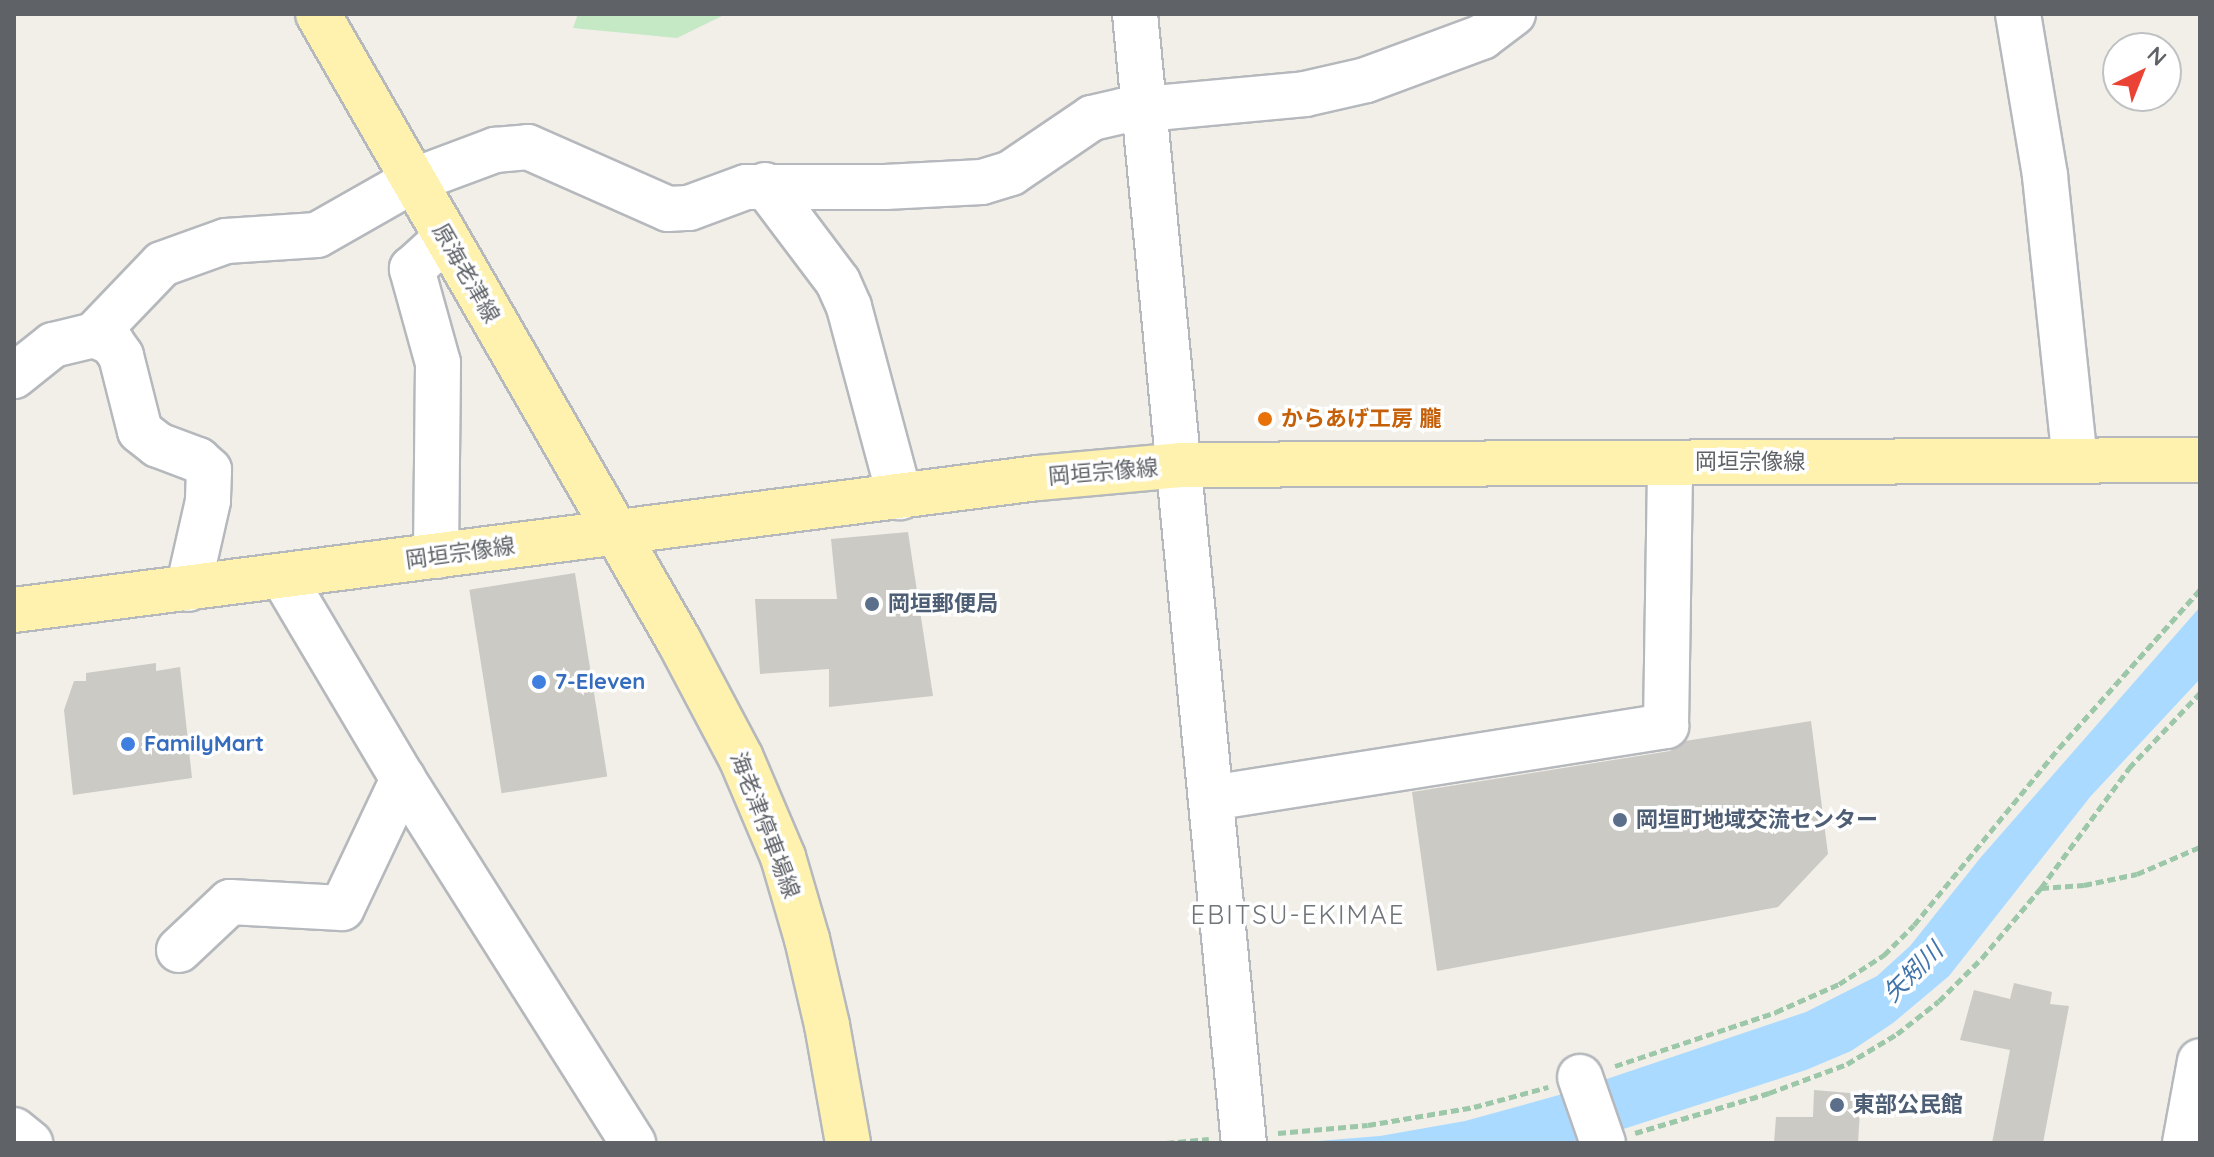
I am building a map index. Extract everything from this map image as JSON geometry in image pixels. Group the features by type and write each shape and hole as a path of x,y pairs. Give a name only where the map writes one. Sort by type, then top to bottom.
{"main road":[{"name":"原海老津線","path":"318,14 616,532"},
{"name":"岡垣宗像線","path":"14,610 1038,478 1180,465 2200,460"},
{"name":"海老津停車場線","path":"616,532 741,758 783,857 827,1025 848,1143"}],"street":[{"path":"1135,14 1244,1140"},
{"path":"14,376 53,345 94,335 162,264 226,241 317,235 412,181 495,150 528,147 668,209 689,208 746,187 765,185 885,187 982,182 1011,173 1092,118 1123,111 1305,94 1366,80 1482,37 1513,14"},
{"path":"2018,14 2045,176 2075,460"},
{"path":"765,185 838,282 849,307 900,497"},
{"path":"436,556 438,363 412,269 446,238"},
{"path":"94,335 112,343 121,356 140,431 158,445 198,460 209,470 208,501 188,589"},
{"path":"1211,798 1666,726 1670,463"},
{"path":"283,577 403,779 633,1143"},
{"path":"179,950 230,902 342,908 403,779"},
{"path":"2190,1135 2200,1061"},
{"path":"1580,1077 1603,1143"},
{"path":"14,1130 30,1143"}],"path":[{"path":"1244,1140 1368,1125 1474,1107 1580,1077 1776,1012 1839,984 1884,955 1914,925 2059,748 2200,590"},
{"path":"1603,1143 1769,1093 1847,1064 1897,1034 1939,1001 1982,958 2041,888 2129,768 2200,693"},
{"path":"2041,888 2084,885 2137,874 2200,847"}],"green space":[{"path":"578,14 726,14 677,38 573,28"}],"water":[{"name":"矢矧川","path":"2200,607 2200,679 2090,797 1949,976 1893,1023 1851,1051 1806,1070 1580,1143 1293,1143 1380,1136 1465,1121 1559,1095 1806,1012 1877,976 1910,946 1981,857"}],"building":[{"name":"岡垣郵便局","path":"908,532 933,696 829,707 829,669 760,674 755,599 837,599 831,539"},
{"name":"7-Eleven","path":"575,573 607,776 502,793 469,590"},
{"name":"FamilyMart","path":"156,663 156,671 180,667 192,778 73,795 64,710 74,681 86,681 86,673"},
{"name":"岡垣町地域交流センター","path":"1811,721 1828,854 1778,907 1437,971 1412,792 1670,751 1685,741"},
{"path":"2014,983 2052,992 2050,1004 2069,1006 2043,1143 1992,1143 2010,1050 1960,1040 1974,990 2010,999"},
{"name":"東部公民館","path":"1814,1090 1861,1094 1858,1143 1774,1143 1776,1117 1813,1117"}],"place":[{"name":"からあげ工房 朧","path":"1265,419"},
{"name":"岡垣郵便局","path":"872,604"},
{"name":"7-Eleven","path":"539,682"},
{"name":"FamilyMart","path":"128,744"},
{"name":"岡垣町地域交流センター","path":"1620,820"},
{"name":"東部公民館","path":"1837,1105"}],"district":[{"name":"EBITSU-EKIMAE","path":"1298,915"}]}
